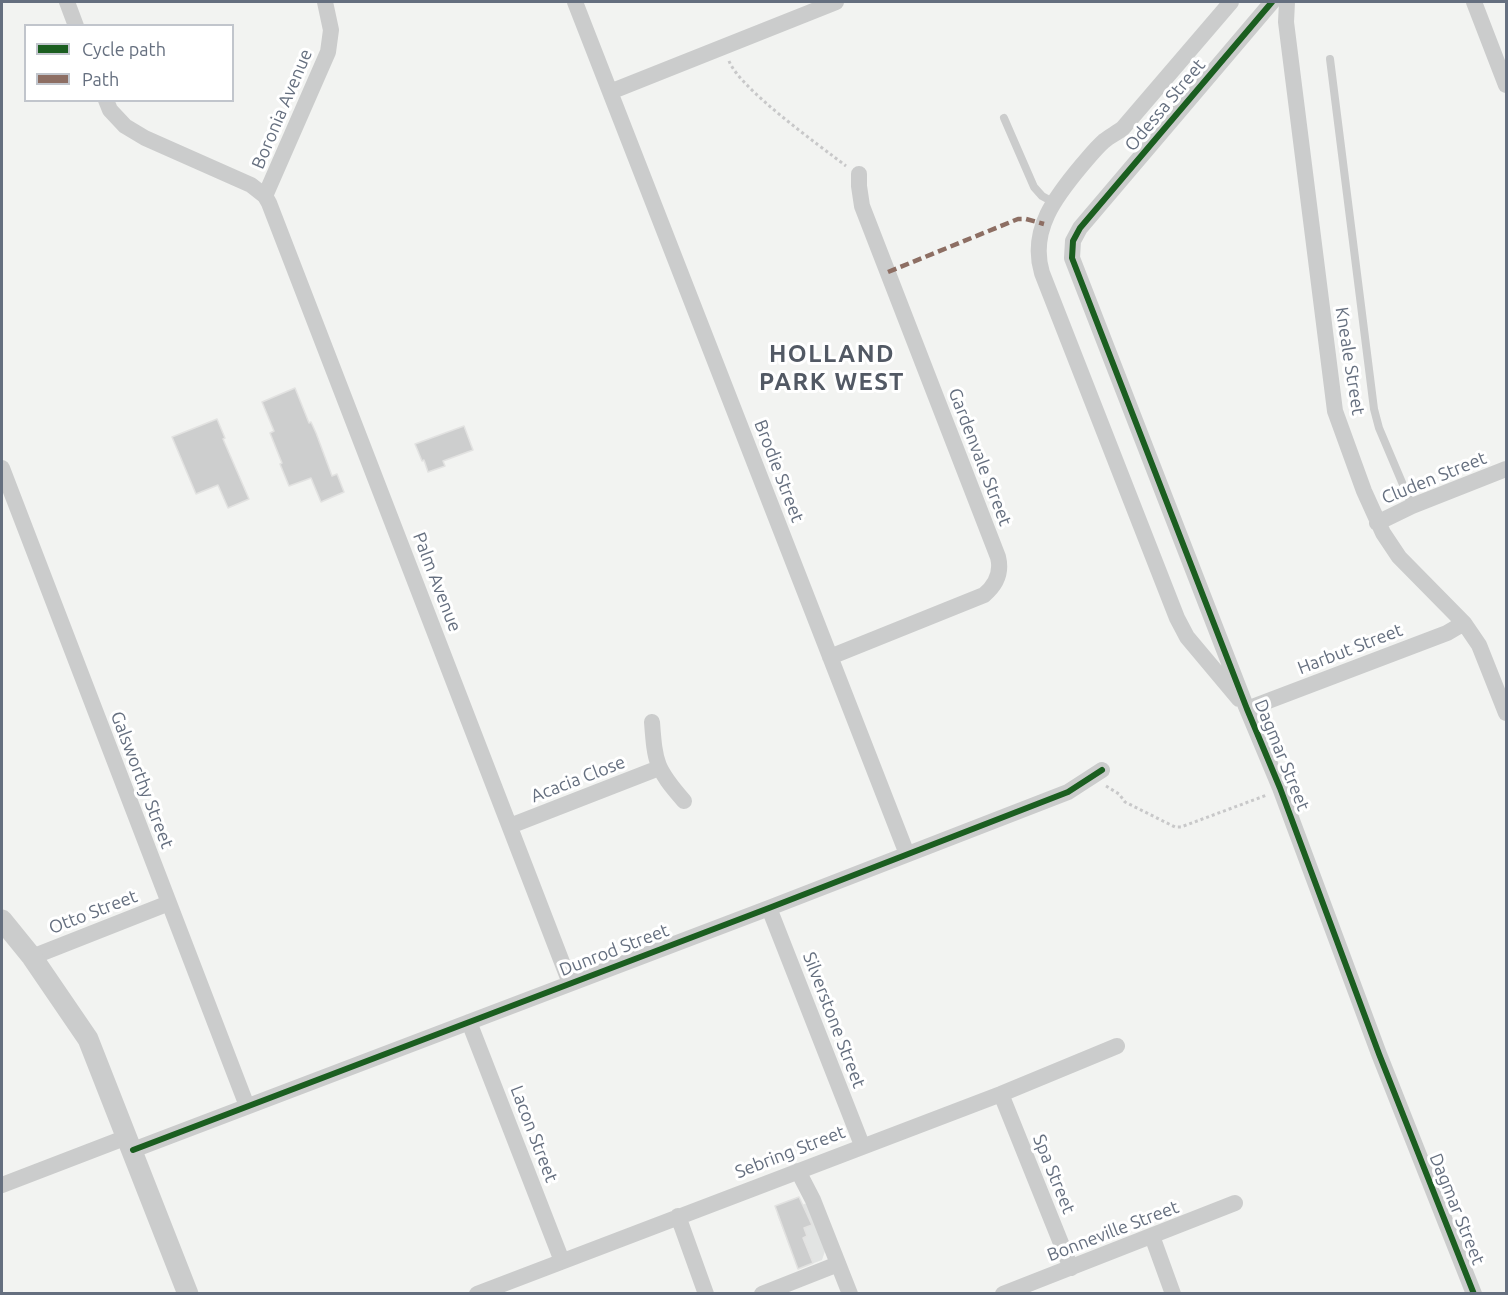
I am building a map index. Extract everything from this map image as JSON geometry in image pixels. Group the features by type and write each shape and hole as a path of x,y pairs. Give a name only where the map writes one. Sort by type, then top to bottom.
{"street":[{"path":"67,2 75,24"},
{"name":"Boronia Avenue","path":"265,196 328,52 331,30 325,2"},
{"name":"Brodie Street","path":"575,2 907,854"},
{"path":"610,92 836,2"},
{"name":"Odessa Street","path":"1053,202 1099,146 1123,128 1231,2"},
{"name":"Odessa Street","path":"1080,228 1272,2"},
{"name":"Kneale Street","path":"1287,2 1286,22 1335,411 1377,522 1396,553 1464,623 1479,645 1506,713"},
{"path":"1474,2 1506,84"},
{"path":"107,102 110,110 125,126 146,138 243,181 265,196"},
{"name":"Gardenvale Street","path":"830,657 980,598 995,583 1000,567 862,206 859,175"},
{"name":"Palm Avenue","path":"265,196 272,209 570,983"},
{"name":"Dagmar Street","path":"1053,202 1044,223 1039,248 1041,268 1046,284 1177,618 1193,644 1247,709"},
{"name":"Dagmar Street","path":"1080,228 1072,246 1072,258 1076,271 1280,788 1379,1054 1474,1293"},
{"name":"Galsworthy Street","path":"2,468 247,1106"},
{"name":"Cluden Street","path":"1377,522 1506,469"},
{"name":"Harbut Street","path":"1247,709 1447,633 1464,623"},
{"path":"652,722 659,768 664,778 684,801"},
{"name":"Acacia Close","path":"510,826 659,768"},
{"name":"Dunrod Street","path":"2,1185 247,1106 770,908 1068,792 1097,774"},
{"name":"Otto Street","path":"32,957 169,903"},
{"name":"Silverstone Street","path":"770,908 862,1145"},
{"path":"2,920 32,957 88,1039 188,1293"},
{"name":"Lacon Street","path":"470,1022 562,1261"},
{"name":"Sebring Street","path":"477,1293 1001,1094 1117,1046"},
{"name":"Spa Street","path":"1001,1094 1071,1268"},
{"path":"798,1171 813,1200 850,1293"},
{"name":"Bonneville Street","path":"1004,1293 1235,1203"},
{"path":"678,1216 706,1293"},
{"path":"1152,1236 1173,1293"},
{"path":"762,1293 838,1264"}],"lane":[{"name":"Kneale Street","path":"1330,59 1374,409 1379,428 1412,506"},
{"path":"1004,118 1034,187 1042,196 1053,202"}],"path":[{"path":"723,46 733,71 776,110 859,175"},
{"path":"1097,774 1125,802 1174,827 1181,827 1268,795 1280,788"}],"shaded area":[{"path":"807,1203 825,1251 822,1260 798,1269 777,1214"}],"building":[{"path":"295,388 309,423 311,422 316,433 332,476 337,474 344,492 321,502 311,478 289,486 270,433 274,431 262,402"},
{"path":"217,419 225,438 223,439 249,499 228,508 218,485 196,494 172,437"},
{"path":"464,426 473,450 443,461 445,466 428,472 415,444"},
{"path":"799,1197 812,1225 804,1228 807,1236 803,1238 813,1263 798,1269 775,1206"}],"marked path":[{"path":"888,272 1018,219 1044,224"}],"cycle path":[{"path":"1272,2 1080,228 1073,241 1072,258 1247,709 1280,788 1379,1054 1474,1294"},
{"path":"133,1150 1068,792 1102,770"}],"district":[{"name":"HOLLAND PARK WEST","path":"832,368"}]}
